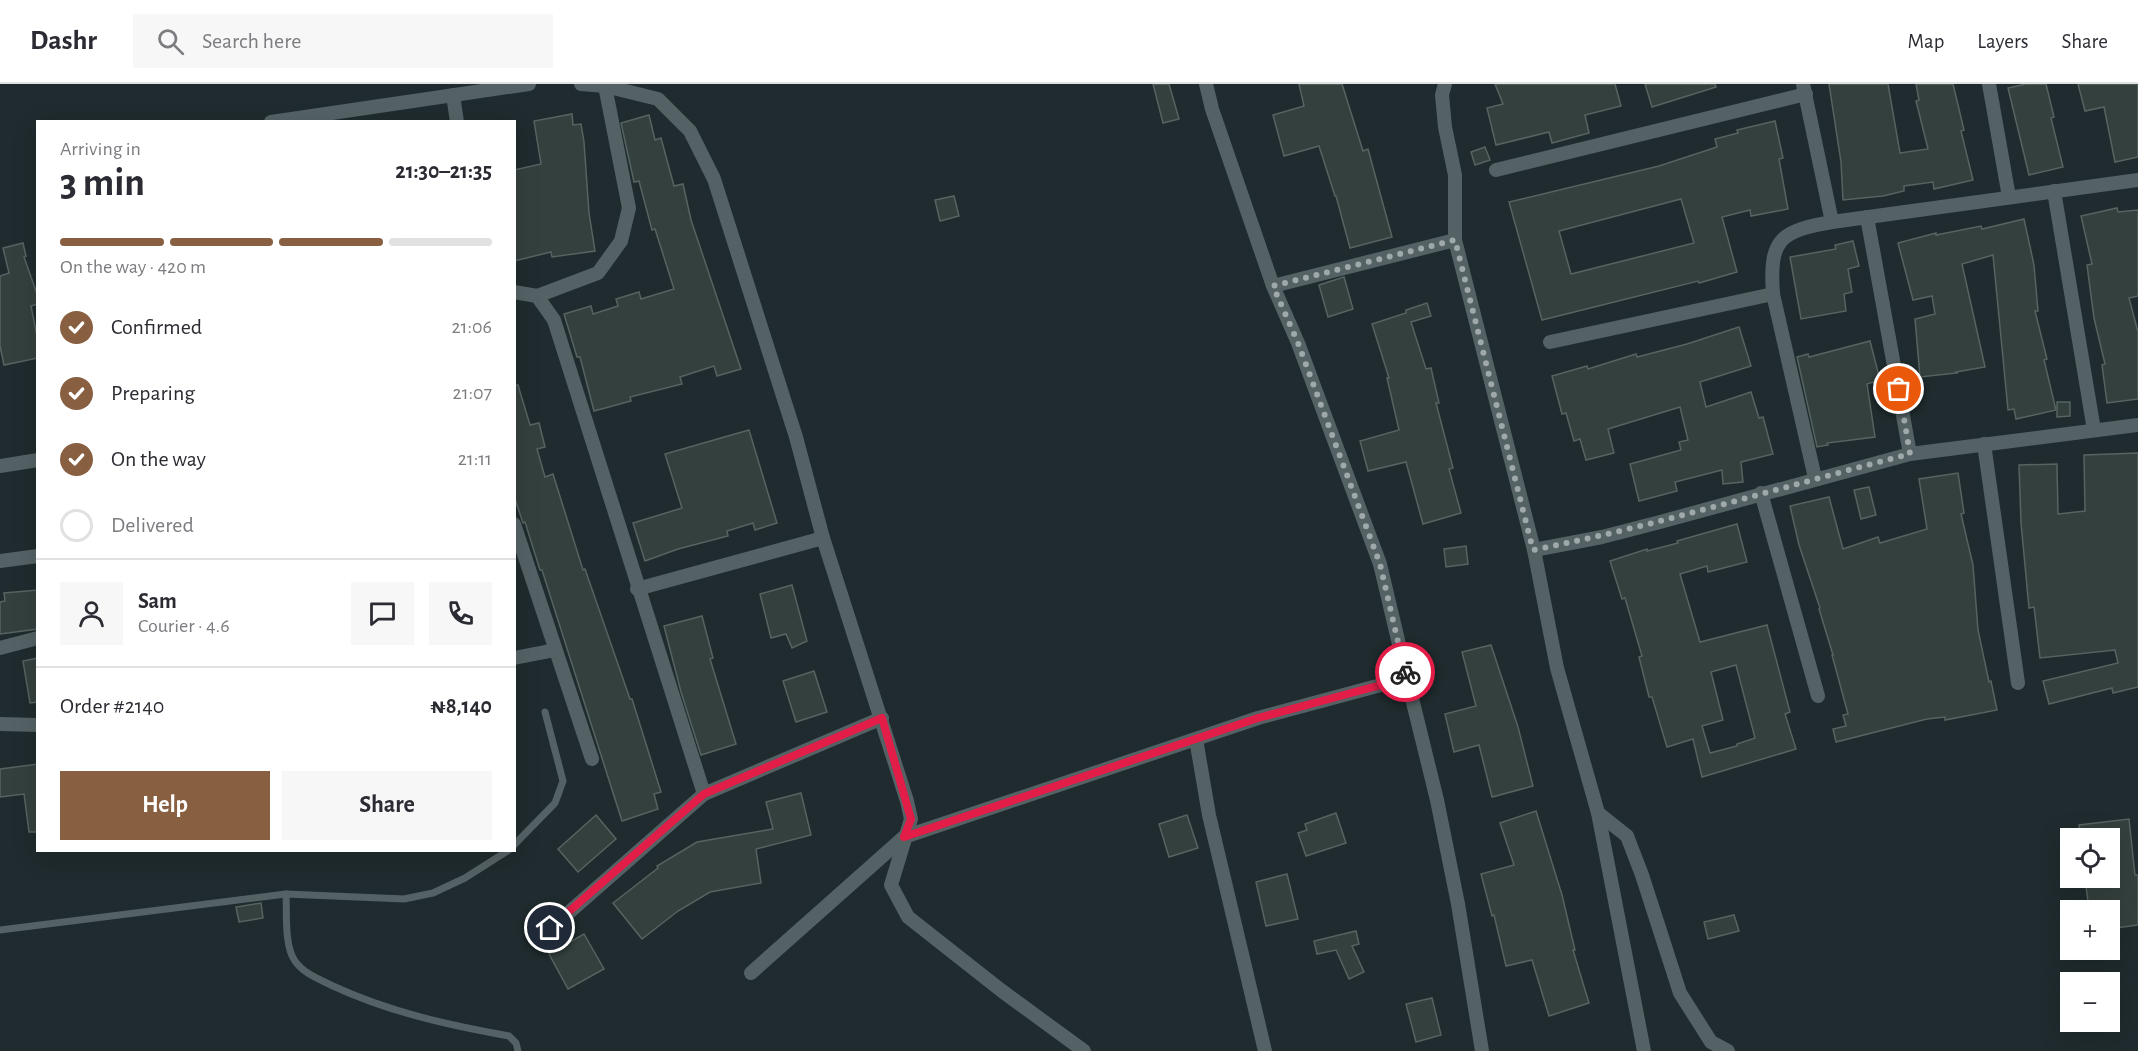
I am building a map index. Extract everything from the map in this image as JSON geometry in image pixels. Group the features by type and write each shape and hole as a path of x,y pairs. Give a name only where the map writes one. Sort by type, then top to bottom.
{"street":[{"path":"299,119 529,84"},
{"path":"581,84 605,86 658,99 690,130 714,179 796,437 823,538 882,718 911,819 891,885 908,917 1002,991 1084,1051"},
{"path":"1206,84 1212,109 1273,286 1298,343 1380,564 1437,800 1458,904 1482,1051"},
{"path":"1445,84 1442,95 1445,127 1455,175 1455,240 1533,550 1557,668 1598,813 1644,1051"},
{"path":"1989,84 2008,197"},
{"path":"516,292 537,296 597,273 621,241 629,208 605,86"},
{"path":"1496,170 1804,89 1832,222"},
{"path":"453,95 457,120"},
{"path":"1815,478 1773,294 1774,251 1784,237 1804,227 1832,222 2138,180"},
{"path":"2054,191 2094,430"},
{"path":"1867,217 1910,454"},
{"path":"1273,286 1455,240"},
{"path":"1550,342 1773,294"},
{"path":"537,296 554,320 704,794"},
{"path":"1533,550 1613,534 1910,454 2138,425"},
{"path":"1984,444 2018,683"},
{"path":"0,466 36,460"},
{"path":"1761,494 1818,696"},
{"path":"516,530 591,759"},
{"path":"638,589 823,538"},
{"path":"0,561 36,556"},
{"path":"0,648 36,639"},
{"path":"516,658 555,650"},
{"path":"751,973 904,837 1258,718 1407,678"},
{"path":"550,928 704,794 882,718"},
{"path":"0,724 36,725"},
{"path":"1196,739 1209,815 1265,1051"},
{"path":"1598,813 1627,836 1680,993 1711,1042 1728,1051"}],"lane":[{"path":"516,843 555,803 562,781 545,712"},
{"path":"0,930 286,894 404,899 433,893 465,878 506,852"},
{"path":"286,894 289,948 295,961 307,974 368,1002 442,1024 508,1036 516,1043 518,1051"}],"building":[{"path":"1153,84 1169,84 1179,119 1163,123"},
{"path":"1299,84 1342,84 1363,151 1368,149 1392,237 1350,248 1319,146 1284,156 1273,115 1304,106"},
{"path":"1495,84 1615,84 1621,106 1585,115 1589,133 1552,143 1549,132 1496,145 1487,108 1503,104"},
{"path":"1645,84 1715,84 1716,87 1652,107"},
{"path":"1829,84 1888,84 1900,153 1928,149 1916,101 1919,100 1916,84 1953,84 1973,180 1934,189 1933,182 1904,186 1904,191 1883,196 1843,200 1841,162"},
{"path":"2026,84 2046,84 2054,117 2051,118 2063,167 2029,175 2008,88"},
{"path":"2078,84 2138,84 2138,157 2115,162 2104,107 2085,111"},
{"path":"572,114 573,125 581,124 589,213 595,251 552,257 551,252 516,261 516,170 541,164 534,121"},
{"path":"649,115 655,140 661,138 674,186 683,184 691,220 741,369 717,376 714,366 680,377 682,384 630,397 631,401 594,411 580,357 577,357 564,314 591,306 593,314 618,306 616,299 639,292 641,299 674,289 655,229 652,230 639,181 634,182 621,123"},
{"path":"1775,121 1783,158 1779,159 1788,209 1751,216 1750,210 1722,217 1737,272 1542,320 1509,202 1659,166 1717,147 1715,139 1738,133 1737,130","holes":["1681,199 1694,243 1571,274 1559,231"]},
{"path":"1485,147 1490,160 1475,165 1471,152"},
{"path":"954,196 959,216 940,221 935,200"},
{"path":"2117,208 2118,212 2138,210 2138,296 2129,298 2138,332 2138,399 2107,403 2102,365 2105,364 2094,318 2087,265 2092,264 2081,216"},
{"path":"2024,219 2034,265 2038,311 2035,311 2056,410 2016,419 2014,409 2008,410 1993,255 1962,264 1985,367 1920,377 1915,319 1935,314 1932,296 1913,300 1898,243 1936,233 1936,235 1981,226 1982,229"},
{"path":"1853,241 1859,266 1848,269 1852,292 1844,294 1846,311 1801,319 1790,257 1836,249 1835,245"},
{"path":"23,243 26,256 24,257 36,291 36,305 31,306 36,331 36,358 4,365 0,346 0,276 9,273 3,248"},
{"path":"1344,277 1353,309 1328,317 1319,285"},
{"path":"1427,303 1431,316 1411,322 1426,369 1431,368 1439,403 1436,403 1453,468 1449,469 1461,513 1423,524 1406,462 1368,471 1360,441 1399,430 1387,378 1389,378 1372,324 1406,313 1406,310"},
{"path":"1739,327 1751,366 1700,382 1706,407 1751,392 1759,418 1763,417 1773,454 1741,462 1743,482 1723,484 1722,470 1675,482 1677,491 1639,501 1630,464 1681,450 1679,442 1688,440 1680,407 1608,429 1614,453 1586,460 1580,439 1574,441 1566,413 1562,414 1552,376 1587,366 1588,369 1636,354 1637,357 1687,344"},
{"path":"1870,341 1880,380 1867,384 1875,437 1827,443 1828,445 1817,447 1797,357 1808,354 1809,357"},
{"path":"518,385 530,425 539,423 545,447 537,449 545,477 553,474 583,570 585,569 630,699 632,699 661,792 654,794 658,809 622,821 542,570 540,570 525,522 523,523 516,502 516,386"},
{"path":"2057,402 2070,402 2070,416 2057,417"},
{"path":"749,430 777,523 755,530 753,523 727,531 728,536 678,549 645,561 633,523 682,508 665,454"},
{"path":"2138,453 2138,687 2113,693 2112,688 2049,704 2043,681 2118,663 2115,650 2040,658 2034,607 2029,608 2021,523 2019,465 2057,464 2058,514 2085,511 2084,455"},
{"path":"1958,473 1964,513 1961,514 1973,565 1978,630 1997,710 1945,720 1945,717 1927,719 1836,742 1833,729 1846,726 1843,715 1848,714 1820,608 1799,545 1790,506 1829,497 1843,549 1878,537 1880,543 1927,529 1919,479"},
{"path":"1869,487 1876,515 1861,519 1854,490"},
{"path":"1737,524 1747,562 1708,572 1707,566 1680,574 1700,642 1767,625 1790,712 1785,714 1796,749 1702,777 1693,739 1667,747 1652,697 1649,697 1639,657 1642,656 1625,598 1622,599 1610,561 1647,549 1647,551 1678,543 1677,541","holes":["1736,665 1755,738 1737,744 1737,746 1710,753 1702,726 1723,720 1711,672"]},
{"path":"1466,546 1468,564 1446,567 1444,549"},
{"path":"792,585 807,641 792,648 786,634 771,638 760,594"},
{"path":"36,590 36,629 0,634 0,602 5,601 4,593"},
{"path":"702,616 713,658 710,659 736,744 701,755 681,692 664,626"},
{"path":"1491,645 1518,727 1533,786 1492,797 1479,745 1454,752 1445,714 1476,706 1462,652"},
{"path":"36,658 36,702 30,703 23,661"},
{"path":"814,671 827,712 796,722 783,681"},
{"path":"36,764 36,832 29,832 24,794 0,797 0,769"},
{"path":"801,793 811,835 756,849 761,883 710,892 678,911 642,939 613,903 658,868 657,866 697,842 773,829 766,802"},
{"path":"1536,811 1562,895 1575,950 1573,950 1589,1003 1549,1016 1532,960 1506,966 1481,874 1514,865 1500,823"},
{"path":"1336,813 1346,843 1306,856 1298,833 1307,830 1305,824"},
{"path":"596,815 616,839 578,872 558,849"},
{"path":"1187,815 1198,848 1169,857 1159,824"},
{"path":"2129,819 2135,875 2138,875 2138,925 2120,927 2120,900 2088,900 2086,888 2120,888 2120,828 2079,828 2079,825"},
{"path":"1287,874 1298,919 1266,926 1256,882"},
{"path":"261,903 263,918 239,922 236,907"},
{"path":"1734,915 1739,931 1708,939 1704,922"},
{"path":"1356,931 1359,944 1352,946 1364,972 1349,979 1336,950 1317,954 1314,941"},
{"path":"584,934 604,969 568,989 549,954"},
{"path":"1432,998 1441,1035 1416,1042 1406,1004"}],"way so far":[{"path":"1405,672 1380,564 1298,343 1273,286 1455,240 1533,550 1602,537 1910,454 1899,389"}],"route":[{"path":"550,928 704,794 882,718 911,819 904,837 1258,718 1407,678 1405,672"}]}
